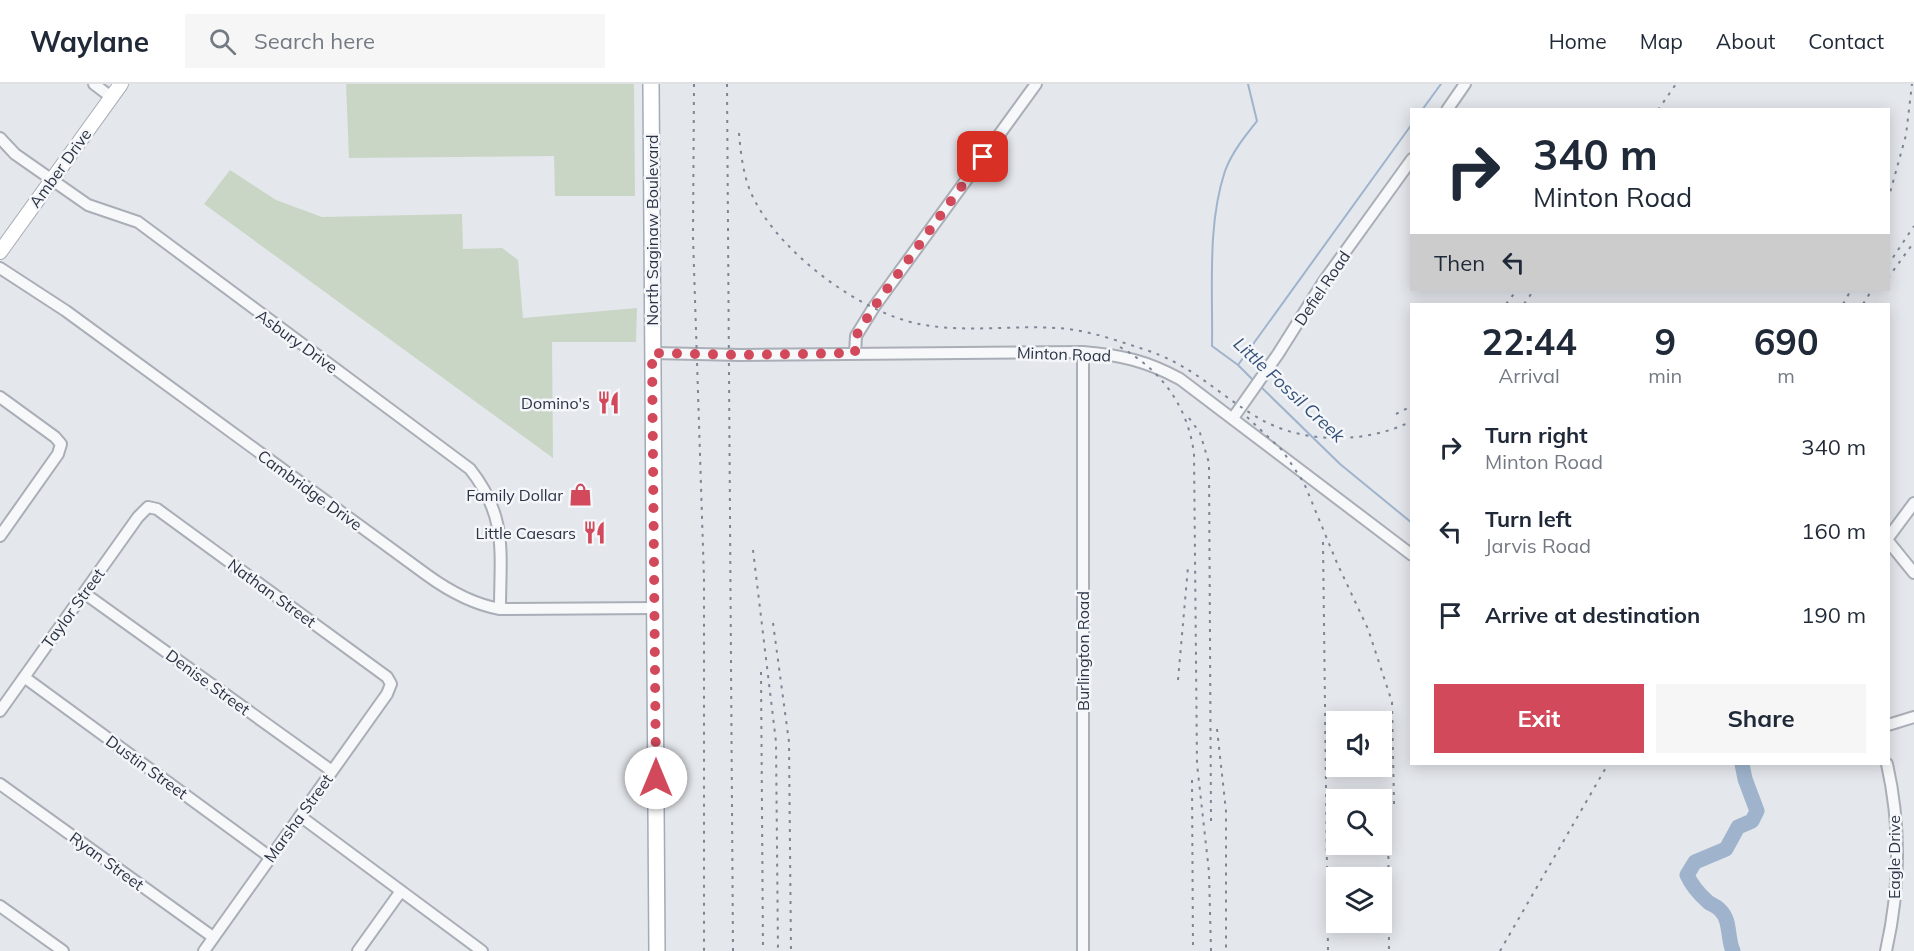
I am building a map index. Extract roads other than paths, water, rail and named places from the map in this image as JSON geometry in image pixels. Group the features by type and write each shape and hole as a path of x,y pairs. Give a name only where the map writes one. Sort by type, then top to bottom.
{"main road":[{"name":"North Saginaw Boulevard","path":"651,84 657,951"}],"street":[{"path":"94,84 111,97"},
{"name":"Amber Drive","path":"0,252 121,84"},
{"path":"855,353 856,336 874,307 1036,84"},
{"path":"1448,108 1465,84"},
{"name":"Asbury Drive","path":"0,138 15,154 88,206 138,222 470,470 490,497 500,533 500,609"},
{"name":"Defiel Road","path":"1233,418 1324,281 1410,162"},
{"name":"Cambridge Drive","path":"0,268 66,311 440,584 471,601 500,609 655,608"},
{"name":"Minton Road","path":"652,353 741,355 1083,352 1143,361 1180,379 1410,553"},
{"name":"Burlington Road","path":"1083,352 1083,951"},
{"path":"0,397 55,436 61,444 58,454 0,536"},
{"path":"1890,537 1914,503"},
{"name":"Taylor Street","path":"0,711 143,510 148,507"},
{"name":"Nathan Street","path":"148,507 157,508 387,676 391,684"},
{"path":"1890,543 1914,573"},
{"name":"Denise Street","path":"84,593 332,771"},
{"name":"Dustin Street","path":"24,677 270,856"},
{"name":"Marsha Street","path":"204,951 387,694 391,684"},
{"path":"1890,724 1914,717"},
{"name":"Eagle Drive","path":"1886,951 1894,908 1898,842 1887,765"},
{"name":"Ryan Street","path":"0,784 213,938"},
{"path":"300,816 482,951"},
{"path":"358,951 401,891"},
{"path":"0,906 63,951"}],"waterway":[{"name":"Little Fossil Creek","path":"1248,84 1257,121 1239,144 1228,164 1219,192 1216,213 1212,257 1212,346 1238,365 1255,382"},
{"path":"1423,108 1441,84"},
{"path":"1238,365 1410,127"},
{"name":"Little Fossil Creek","path":"1259,385 1340,464 1410,521"},
{"name":"Little Fossil Creek","path":"1733,951 1723,914 1699,893 1687,875 1695,862 1726,849 1738,827 1752,821 1757,811 1742,765"}],"railway":[{"path":"694,84 693,237 704,579 704,951"},
{"path":"727,84 733,951"},
{"path":"1659,108 1676,84"},
{"path":"1890,193 1906,135 1912,84"},
{"path":"739,133 742,160 749,187 756,203 785,243 826,279 849,294 896,318 936,327 1022,327 1077,330 1111,339 1175,362 1255,416 1292,432 1332,438 1353,437 1393,429 1410,422"},
{"path":"1890,262 1914,226"},
{"path":"1890,275 1914,242"},
{"path":"1507,303 1516,291"},
{"path":"1525,303 1533,291"},
{"path":"1844,303 1850,291"},
{"path":"1864,303 1871,291"},
{"path":"1120,347 1148,367 1170,391 1185,420 1194,453 1197,764 1209,872 1211,951"},
{"path":"1396,414 1410,407"},
{"path":"1247,417 1282,450 1304,483 1337,563 1368,629 1392,702 1394,804"},
{"path":"1189,418 1200,433 1209,463 1211,821"},
{"path":"1323,542 1328,951"},
{"path":"753,550 776,742 778,951"},
{"path":"1178,680 1188,567"},
{"path":"773,623 789,742 791,951"},
{"path":"761,672 763,951"},
{"path":"1217,729 1226,811 1226,951"},
{"path":"1500,951 1607,765"},
{"path":"1192,780 1193,951"},
{"path":"1388,855 1389,951"}],"place":[{"name":"Domino's","path":"608,403"},
{"name":"Family Dollar","path":"581,495"},
{"name":"Little Caesars","path":"594,533"}]}
